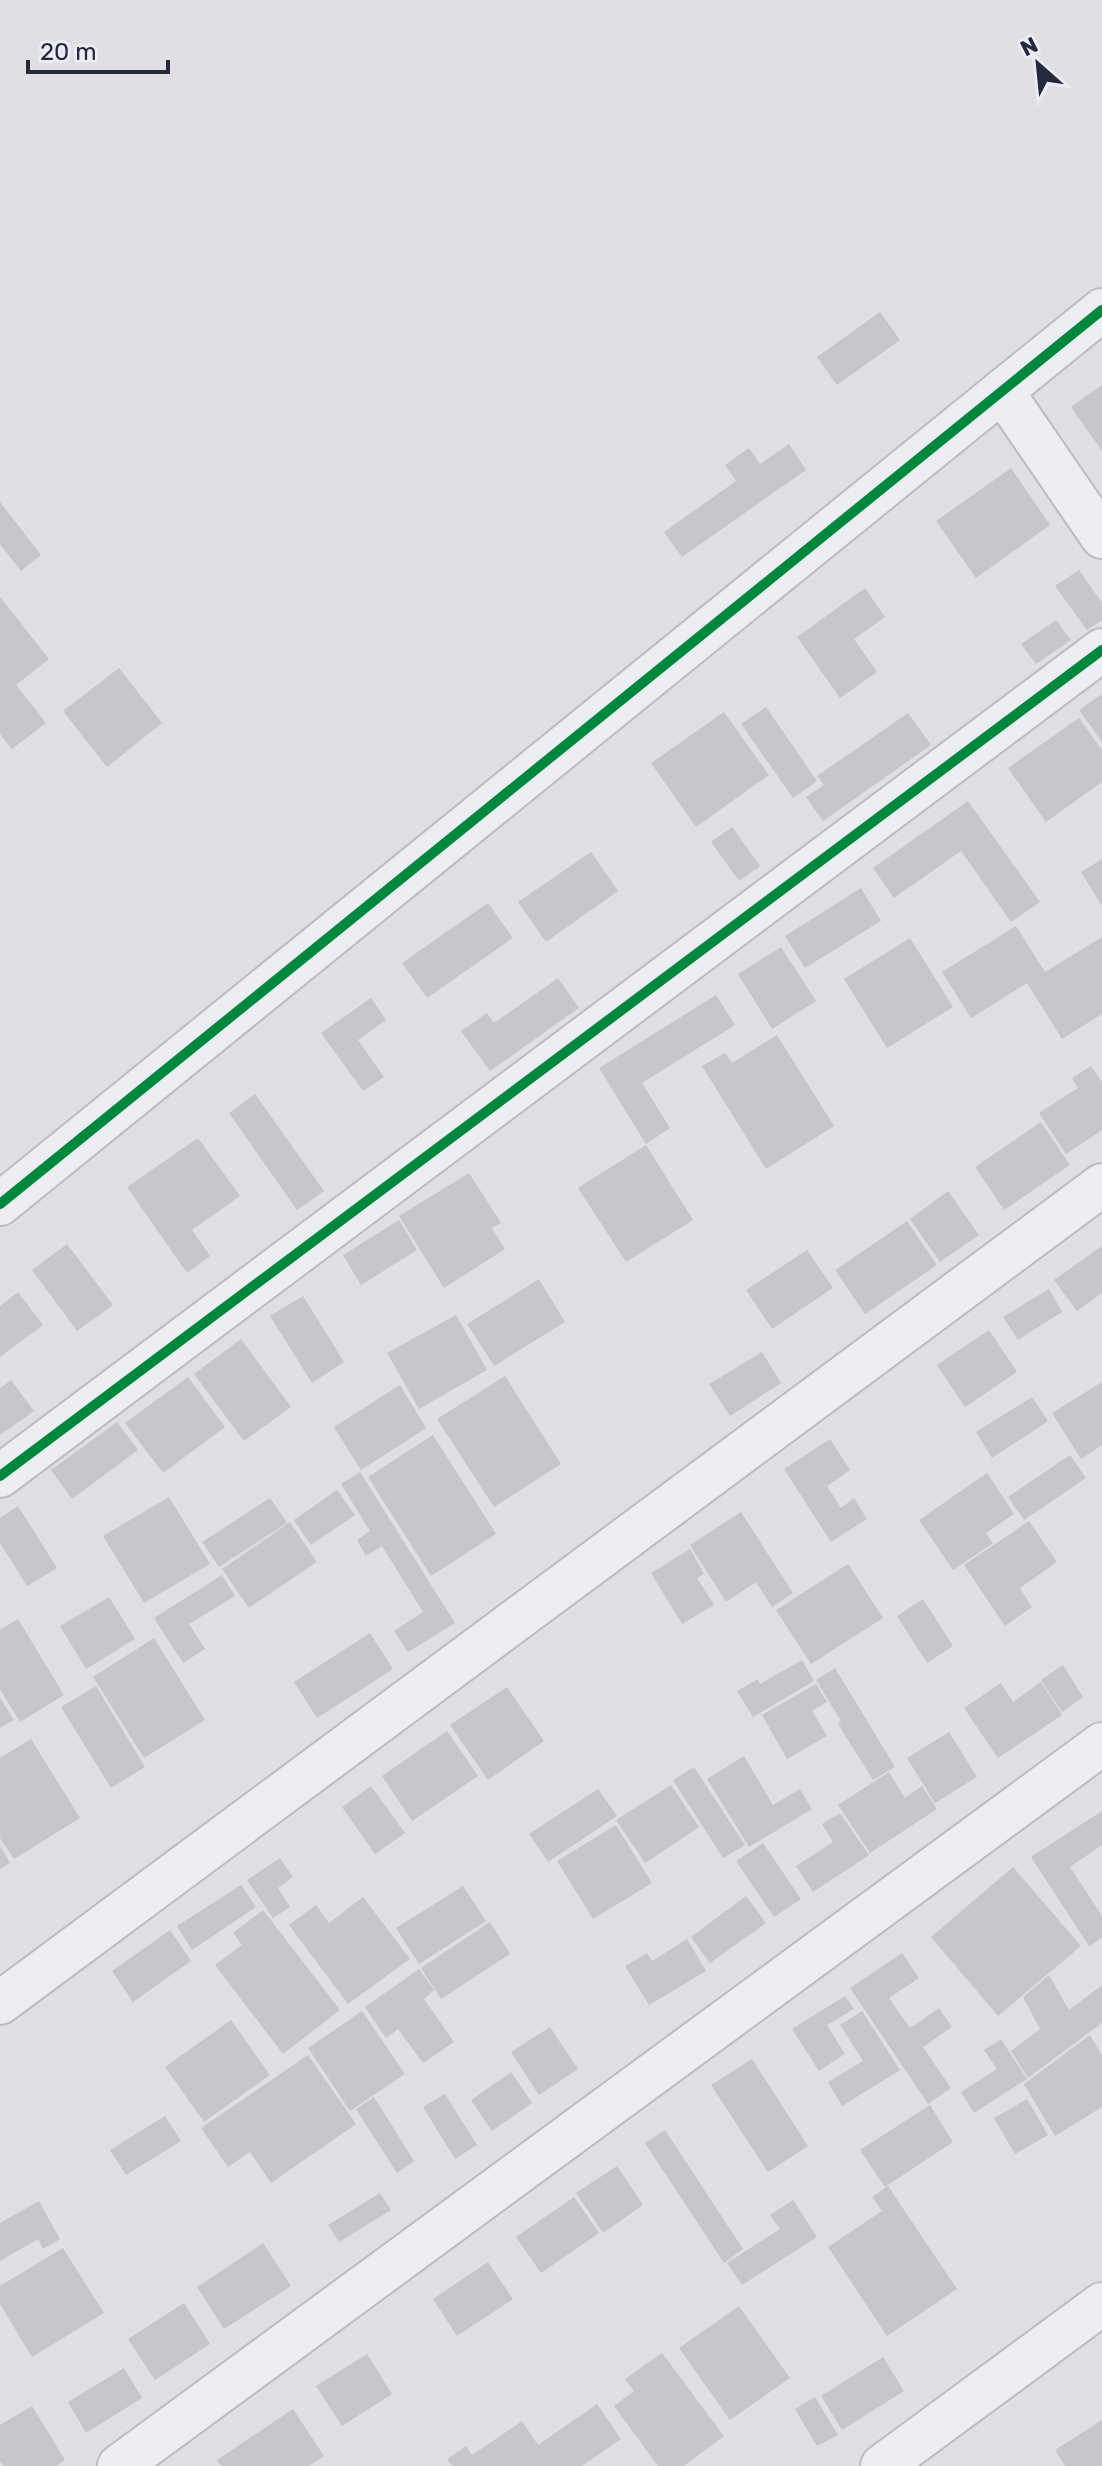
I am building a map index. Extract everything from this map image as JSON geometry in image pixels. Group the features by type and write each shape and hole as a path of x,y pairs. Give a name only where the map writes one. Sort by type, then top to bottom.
{"street":[{"path":"0,1204 1102,310"},
{"path":"1002,391 1102,537"},
{"path":"0,1476 1102,650"},
{"path":"0,2003 1102,1185"},
{"path":"119,2466 1102,1744"},
{"path":"882,2466 1102,2304"}],"building":[{"path":"880,312 900,340 837,385 817,357"},
{"path":"1102,385 1102,451 1071,407"},
{"path":"789,444 806,470 682,557 664,532 736,481 725,465 749,448 760,464"},
{"path":"1011,468 1050,525 976,578 936,521"},
{"path":"0,502 41,555 21,571 0,544"},
{"path":"1079,570 1102,603 1102,620 1087,630 1055,586"},
{"path":"865,588 885,617 854,639 877,672 840,698 797,637"},
{"path":"0,597 49,659 16,685 46,723 12,749 0,734"},
{"path":"1056,620 1071,640 1036,664 1021,644"},
{"path":"119,668 162,723 107,767 63,711"},
{"path":"1102,694 1102,742 1079,710"},
{"path":"766,707 817,781 793,798 741,724"},
{"path":"724,712 769,775 696,827 651,763"},
{"path":"908,713 931,745 823,821 806,797 824,785 817,776"},
{"path":"1079,718 1102,750 1102,782 1046,822 1008,768"},
{"path":"968,801 1040,902 1011,922 961,851 894,898 873,868"},
{"path":"732,827 760,866 739,881 711,842"},
{"path":"591,852 618,891 546,942 518,902"},
{"path":"1102,859 1102,906 1081,872"},
{"path":"861,888 881,921 805,968 785,936"},
{"path":"488,903 513,938 427,998 402,963"},
{"path":"1016,926 1045,972 1102,937 1102,1014 1062,1039 1027,983 971,1018 942,972"},
{"path":"910,938 953,1007 887,1048 844,979"},
{"path":"781,947 816,1001 772,1029 738,974"},
{"path":"558,978 579,1008 490,1071 461,1031 487,1013 494,1023"},
{"path":"716,995 735,1025 642,1083 670,1128 646,1144 599,1068"},
{"path":"371,998 386,1020 358,1040 384,1077 363,1091 321,1033"},
{"path":"777,1035 834,1126 766,1169 702,1066 725,1053 732,1063"},
{"path":"1091,1066 1102,1082 1102,1130 1066,1154 1039,1113 1078,1088 1072,1078"},
{"path":"255,1094 324,1191 297,1210 229,1113"},
{"path":"1041,1122 1070,1165 1004,1210 975,1167"},
{"path":"198,1138 240,1196 192,1230 210,1256 187,1273 127,1187"},
{"path":"646,1145 693,1220 626,1262 578,1188"},
{"path":"469,1173 501,1223 492,1228 505,1249 444,1288 399,1216"},
{"path":"948,1191 979,1235 940,1262 910,1219"},
{"path":"399,1220 417,1250 361,1285 343,1255"},
{"path":"907,1221 937,1265 865,1314 835,1270"},
{"path":"67,1244 113,1305 77,1331 32,1270"},
{"path":"1102,1246 1102,1293 1077,1311 1054,1280"},
{"path":"807,1250 833,1288 772,1329 746,1290"},
{"path":"539,1279 565,1322 494,1366 467,1324"},
{"path":"1049,1289 1062,1312 1018,1340 1003,1317"},
{"path":"18,1292 43,1325 0,1357 0,1306"},
{"path":"303,1296 344,1362 312,1383 270,1316"},
{"path":"456,1315 487,1370 419,1409 387,1353"},
{"path":"989,1330 1017,1372 965,1407 937,1365"},
{"path":"241,1339 291,1407 244,1441 194,1374"},
{"path":"762,1352 781,1383 730,1416 709,1384"},
{"path":"505,1376 561,1464 494,1507 437,1419"},
{"path":"188,1377 225,1427 163,1473 125,1423"},
{"path":"11,1380 34,1411 0,1435 0,1388"},
{"path":"1102,1382 1102,1445 1081,1459 1052,1413"},
{"path":"400,1385 426,1428 361,1470 334,1427"},
{"path":"1032,1397 1048,1421 992,1458 976,1432"},
{"path":"117,1422 138,1450 72,1499 51,1470"},
{"path":"433,1435 496,1534 431,1576 368,1477"},
{"path":"830,1439 850,1470 827,1486 841,1508 854,1498 867,1519 831,1542 784,1469"},
{"path":"1070,1455 1086,1478 1024,1520 1008,1497"},
{"path":"360,1472 455,1623 408,1652 394,1631 423,1612 382,1546 366,1556 357,1540 370,1531 341,1484"},
{"path":"987,1473 1014,1514 986,1533 993,1543 953,1570 919,1520"},
{"path":"337,1490 355,1515 311,1545 294,1520"},
{"path":"169,1497 210,1564 144,1603 103,1536"},
{"path":"270,1498 287,1523 219,1567 202,1542"},
{"path":"18,1506 57,1568 27,1586 0,1543 0,1518"},
{"path":"741,1512 793,1593 772,1607 756,1582 726,1602 690,1545"},
{"path":"1029,1521 1057,1562 1020,1588 1032,1607 1005,1626 964,1565"},
{"path":"290,1522 317,1562 249,1608 222,1569"},
{"path":"690,1549 704,1574 697,1578 714,1605 682,1624 651,1573"},
{"path":"848,1564 883,1618 811,1664 776,1610"},
{"path":"222,1575 235,1596 189,1624 205,1649 183,1663 154,1618"},
{"path":"109,1597 135,1639 86,1669 60,1626"},
{"path":"923,1599 953,1646 927,1663 897,1616"},
{"path":"18,1619 64,1695 20,1722 0,1689 0,1630"},
{"path":"370,1633 393,1669 317,1718 294,1682"},
{"path":"154,1638 205,1720 144,1758 93,1677"},
{"path":"802,1660 814,1681 753,1717 737,1691 758,1679 760,1684"},
{"path":"1063,1665 1083,1697 1062,1712 1041,1680"},
{"path":"835,1668 895,1767 873,1780 838,1724 841,1721 816,1680"},
{"path":"1041,1682 1062,1715 998,1758 964,1708 1001,1683 1013,1702"},
{"path":"816,1684 827,1702 812,1711 827,1736 787,1759 762,1715"},
{"path":"96,1686 145,1767 111,1788 61,1707"},
{"path":"507,1687 544,1741 488,1780 450,1725"},
{"path":"0,1698 14,1720 0,1728"},
{"path":"447,1731 478,1776 412,1821 382,1776"},
{"path":"949,1732 977,1777 935,1803 907,1758"},
{"path":"31,1739 80,1818 14,1859 0,1838 0,1758"},
{"path":"744,1756 773,1805 800,1789 812,1809 749,1847 707,1779"},
{"path":"694,1767 745,1845 723,1858 673,1780"},
{"path":"889,1772 905,1798 922,1786 937,1809 870,1853 838,1805"},
{"path":"671,1785 699,1827 645,1863 616,1820"},
{"path":"371,1786 405,1833 375,1854 342,1807"},
{"path":"598,1789 617,1816 548,1862 529,1834"},
{"path":"1102,1811 1102,1845 1070,1867 1102,1916 1102,1938 1089,1946 1031,1857"},
{"path":"840,1813 869,1855 813,1892 796,1866 833,1842 822,1824"},
{"path":"616,1825 652,1883 593,1919 557,1861"},
{"path":"763,1843 801,1899 774,1917 736,1861"},
{"path":"0,1846 10,1863 0,1869"},
{"path":"280,1858 293,1877 278,1888 290,1907 273,1918 247,1880"},
{"path":"1013,1867 1081,1946 998,2016 931,1937"},
{"path":"241,1885 256,1907 192,1950 177,1926"},
{"path":"463,1886 486,1921 419,1964 396,1928"},
{"path":"746,1896 766,1923 710,1963 691,1937"},
{"path":"363,1897 410,1959 348,2004 289,1925 316,1905 329,1923"},
{"path":"263,1910 340,2010 283,2054 215,1965 242,1945 233,1933"},
{"path":"490,1922 510,1954 441,1999 421,1968"},
{"path":"170,1930 191,1961 133,2002 112,1971"},
{"path":"687,1939 706,1971 649,2005 625,1966 647,1953 652,1961"},
{"path":"902,1953 919,1978 889,1998 910,2028 939,2008 952,2027 923,2047 951,2088 928,2104 850,1988"},
{"path":"419,1969 434,1990 424,1999 454,2042 423,2063 398,2029 386,2038 365,2007"},
{"path":"1049,1975 1069,2010 1102,1985 1102,2023 1028,2078 1011,2051 1040,2029 1023,1997"},
{"path":"845,1996 854,2009 827,2025 845,2054 819,2071 792,2029"},
{"path":"362,2011 405,2074 350,2111 308,2048"},
{"path":"862,2011 900,2070 842,2106 828,2082 863,2061 840,2025"},
{"path":"231,2020 270,2075 204,2122 165,2067"},
{"path":"550,2027 578,2069 539,2095 511,2052"},
{"path":"1090,2035 1102,2055 1102,2107 1055,2136 1024,2084"},
{"path":"1001,2039 1027,2079 974,2113 961,2092 997,2069 984,2050"},
{"path":"308,2055 356,2124 271,2183 250,2152 228,2167 201,2128"},
{"path":"752,2059 808,2146 768,2172 711,2085"},
{"path":"511,2072 532,2103 492,2131 471,2100"},
{"path":"445,2094 477,2145 455,2159 423,2107"},
{"path":"374,2097 414,2161 397,2173 356,2109"},
{"path":"1027,2099 1048,2135 1015,2154 994,2118"},
{"path":"930,2105 953,2142 885,2187 860,2150"},
{"path":"165,2116 181,2141 126,2175 110,2150"},
{"path":"665,2130 743,2249 724,2263 645,2143"},
{"path":"617,2166 643,2205 603,2233 576,2193"},
{"path":"888,2186 957,2289 887,2336 828,2247 882,2211 872,2197"},
{"path":"380,2193 391,2210 339,2242 328,2225"},
{"path":"574,2197 599,2233 541,2273 516,2237"},
{"path":"793,2200 817,2237 742,2285 727,2263 780,2229 770,2215"},
{"path":"39,2201 60,2239 43,2249 38,2239 0,2261 0,2223"},
{"path":"263,2243 291,2286 224,2329 197,2287"},
{"path":"63,2248 104,2313 32,2357 0,2304 0,2286"},
{"path":"488,2262 513,2299 457,2336 433,2299"},
{"path":"184,2303 210,2344 155,2380 128,2339"},
{"path":"739,2306 790,2378 730,2420 679,2348"},
{"path":"662,2353 724,2436 684,2466 658,2466 614,2406 634,2391 625,2379"},
{"path":"367,2354 392,2394 342,2426 316,2386"},
{"path":"883,2357 904,2391 842,2430 821,2396"},
{"path":"124,2368 142,2398 86,2433 68,2402"},
{"path":"815,2397 838,2435 817,2446 795,2409"},
{"path":"597,2404 621,2439 582,2466 452,2466 447,2459 466,2446 472,2455 522,2421 538,2445"},
{"path":"32,2406 65,2460 56,2466 3,2466 0,2461 0,2425"},
{"path":"293,2409 324,2456 309,2466 221,2466 217,2460"},
{"path":"1102,2420 1102,2466 1065,2466 1055,2450"}],"cycle path":[{"path":"0,1204 1102,310"},
{"path":"0,1476 1102,650"}]}
